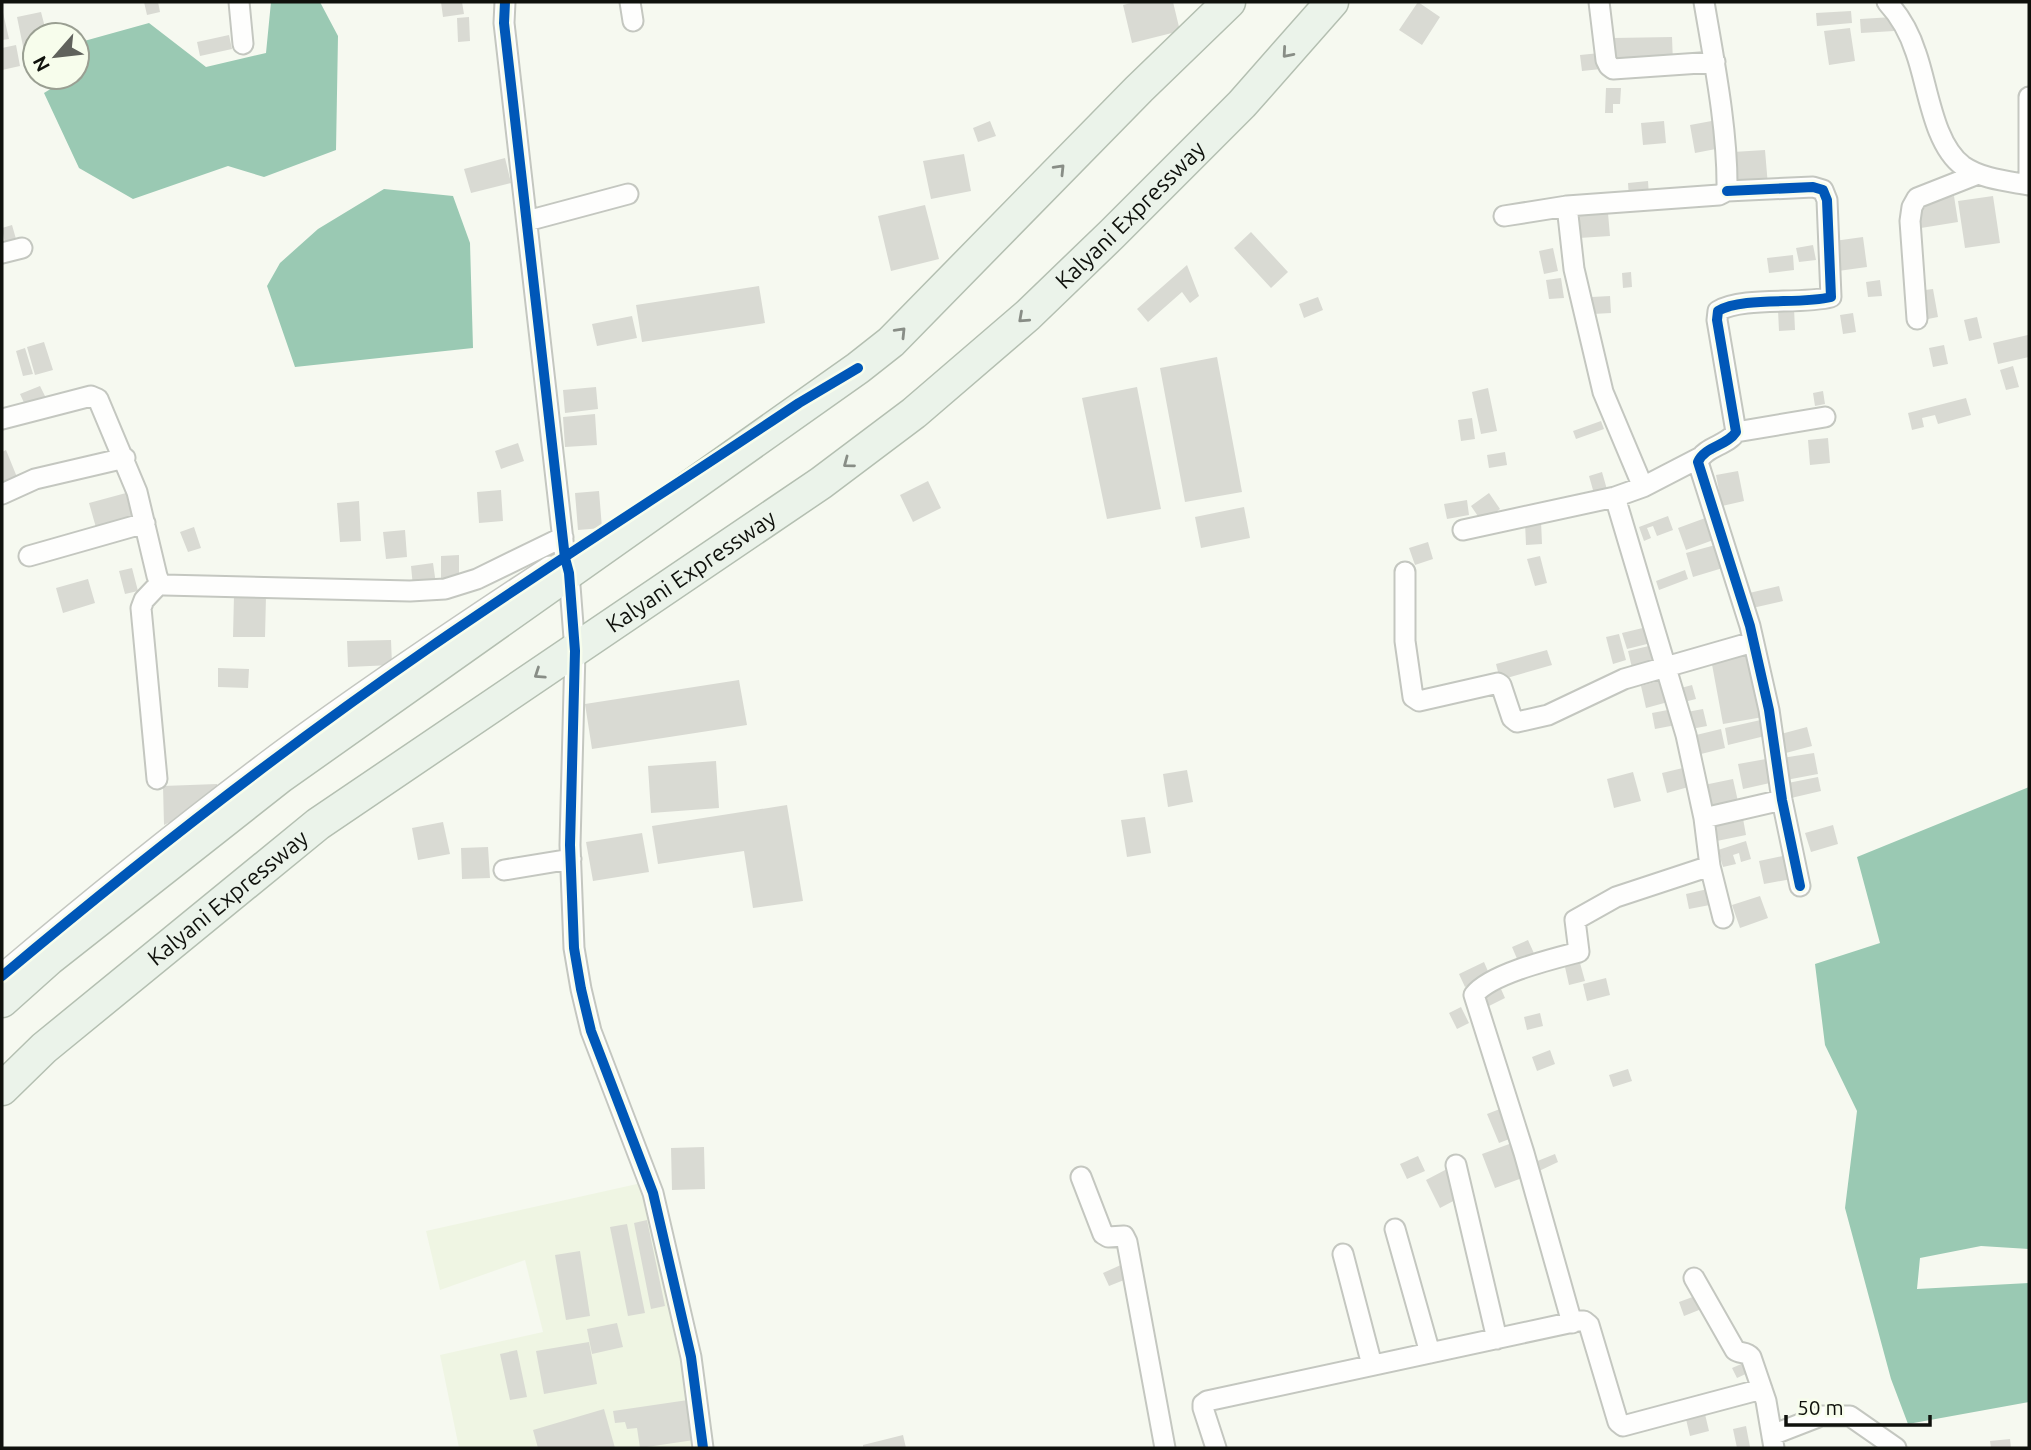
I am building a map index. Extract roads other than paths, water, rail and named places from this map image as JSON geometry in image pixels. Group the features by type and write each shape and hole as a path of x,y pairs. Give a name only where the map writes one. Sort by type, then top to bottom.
{"highway":[{"path":"2,1000 49,959 566,556 858,368 891,342 1139,89 1229,2"},
{"name":"Kalyani Expressway","path":"2,1089 44,1048 318,824 821,483 914,413 1028,314 1150,196 1242,104 1332,2"}],"street":[{"path":"239,2 243,44"},
{"path":"505,2 505,23 541,357 575,651 571,859 574,948 591,1031 653,1193 691,1357 703,1448"},
{"path":"1599,2 1606,60 1613,69 1714,62"},
{"path":"1704,2 1723,131 1727,191"},
{"path":"1887,2 1899,16 1917,54 1937,123 1948,150 1963,166 1978,174 2029,185 2029,97"},
{"path":"1917,319 1910,221 1912,206 1917,198 1978,174"},
{"path":"1463,530 1615,497 1643,487 1733,438 1736,432 1717,320 1718,311 1732,306 1829,298 1831,295 1827,200 1823,190 1813,187 1727,191 1719,195 1567,206 1504,216"},
{"path":"527,221 628,194"},
{"path":"1567,206 1570,251 1603,392 1643,487"},
{"path":"2,253 22,248"},
{"path":"3,413 91,396 102,404 137,492 160,583"},
{"path":"1736,432 1825,417"},
{"path":"2,494 35,479 125,458"},
{"path":"1699,458 1699,466 1753,642 1769,710 1782,800 1800,886"},
{"path":"1615,497 1686,735 1704,818 1710,866 1723,919"},
{"path":"29,556 145,523"},
{"path":"160,583 411,591 445,589 566,556"},
{"path":"2,976 267,764 429,648 566,556"},
{"path":"1405,572 1405,641 1412,693 1416,700 1447,696 1498,683 1512,718 1517,722 1542,717 1617,682 1753,642"},
{"path":"157,779 141,608 144,600 160,583"},
{"path":"1704,818 1782,800"},
{"path":"504,870 571,859"},
{"path":"1572,1323 1524,1153 1474,995 1508,974 1578,952 1574,920 1616,897 1710,866"},
{"path":"1456,1166 1497,1339"},
{"path":"1081,1177 1103,1234 1108,1237 1124,1236 1128,1241 1165,1448"},
{"path":"1395,1228 1430,1353"},
{"path":"1343,1254 1372,1365"},
{"path":"1694,1278 1735,1350 1751,1357 1762,1389 1773,1442 1821,1416 1850,1416 1896,1448"},
{"path":"1216,1448 1203,1408 1207,1401 1584,1321 1589,1325 1618,1422 1623,1426 1762,1389"}]}
